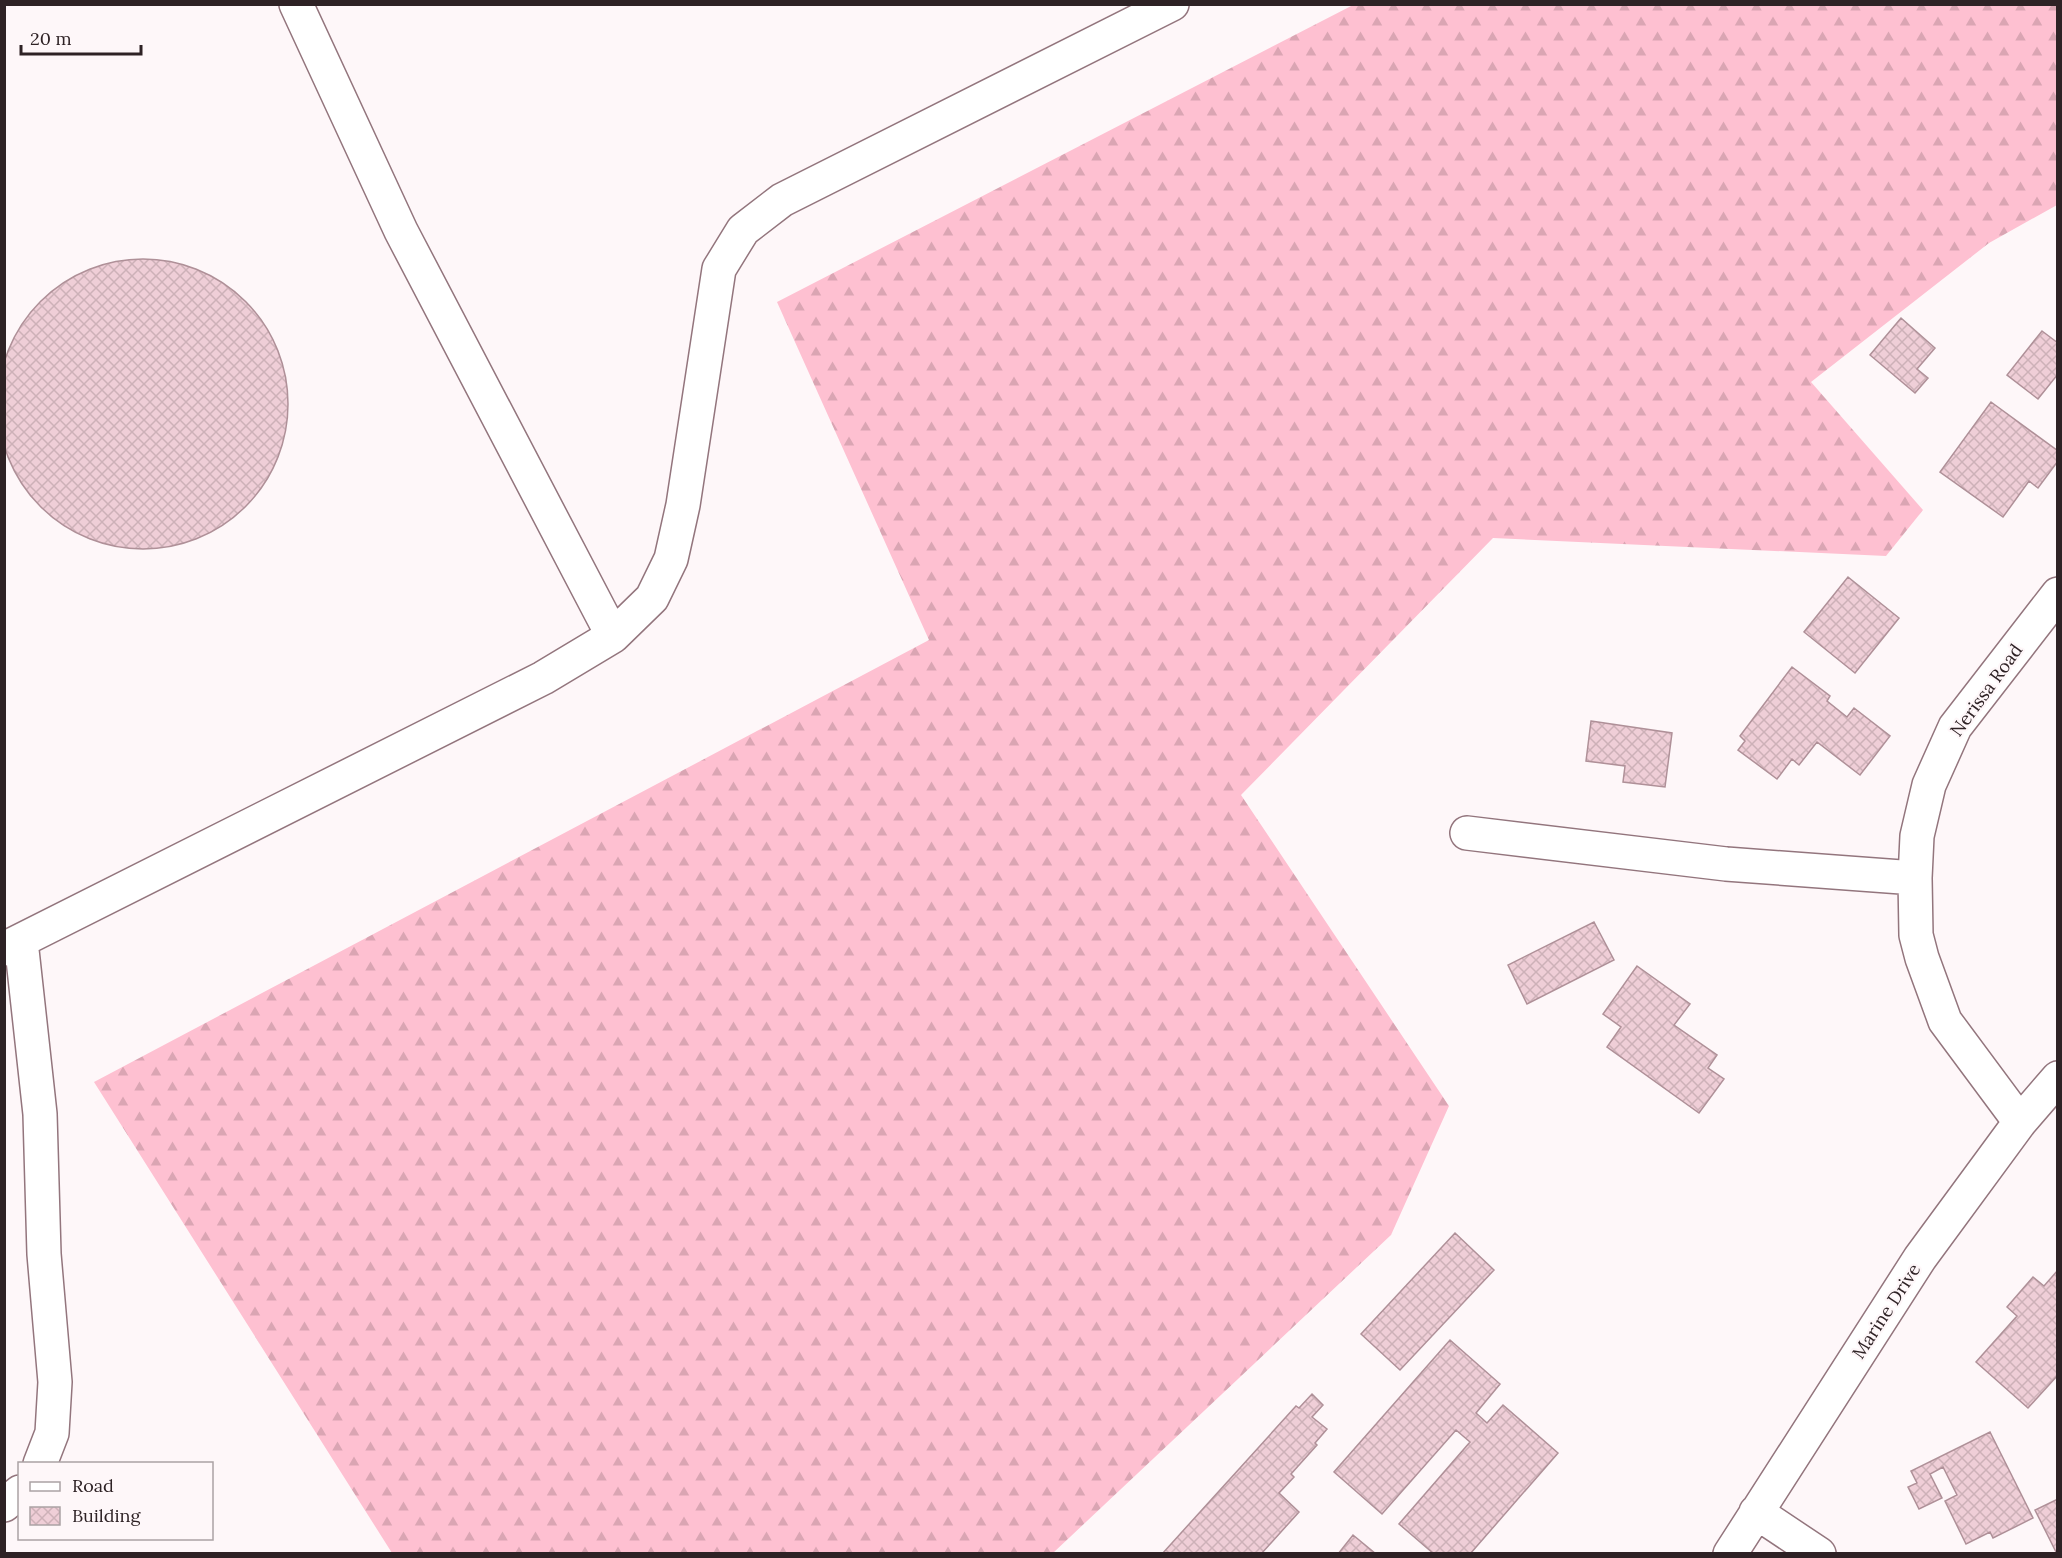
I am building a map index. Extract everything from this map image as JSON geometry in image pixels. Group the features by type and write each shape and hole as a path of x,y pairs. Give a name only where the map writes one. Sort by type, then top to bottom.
{"street":[{"path":"296,4 401,231 613,636"},
{"path":"41,1462 52,1433 55,1382 44,1254 40,1114 13,945 543,678 613,636 652,598 671,559 683,504 719,269 743,230 782,200 1172,4"},
{"name":"Nerissa Road","path":"2020,1122 1945,1021 1922,958 1916,935 1917,836 1929,785 1955,728 2058,594"},
{"path":"1467,833 1726,864 1915,878"},
{"name":"Marine Drive","path":"1730,1554 1920,1258 2020,1122 2058,1078"},
{"path":"4,1505 18,1494"},
{"path":"1756,1512 1819,1554"}],"green space":[{"path":"1355,4 2057,5 2057,205 1989,243 1811,382 1923,510 1886,556 1493,538 1241,795 1449,1106 1391,1235 1053,1553 392,1553 94,1082 929,640 777,302"}],"building":[{"path":"129,260 157,260 185,265 224,283 246,301 264,323 277,348 287,390 287,418 282,446 264,485 246,507 224,525 199,538 157,548 129,548 101,543 62,525 40,507 22,485 9,460 -1,418 -1,390 4,362 22,323 40,301 62,283 87,270"},
{"path":"1901,318 1935,348 1917,369 1928,378 1915,393 1870,355"},
{"path":"2042,331 2058,343 2058,374 2038,399 2007,375"},
{"path":"1991,402 2058,451 2058,461 2038,488 2029,481 2003,517 1940,472"},
{"path":"1848,577 1899,618 1855,673 1804,632"},
{"path":"1792,667 1830,696 1827,701 1847,717 1854,708 1890,736 1860,775 1817,742 1799,765 1792,759 1777,779 1738,750 1745,741 1740,736"},
{"path":"1591,721 1672,733 1665,787 1623,782 1625,766 1586,761"},
{"path":"1594,922 1614,960 1527,1004 1508,965"},
{"path":"1637,966 1690,1004 1674,1025 1717,1055 1708,1068 1724,1079 1699,1113 1607,1047 1621,1027 1603,1014"},
{"path":"1455,1233 1494,1270 1400,1370 1361,1334"},
{"path":"2058,1270 2058,1375 2028,1408 1976,1362 2017,1316 2007,1307 2033,1277 2044,1286"},
{"path":"1450,1340 1500,1384 1476,1413 1487,1423 1503,1405 1558,1453 1470,1554 1434,1554 1399,1524 1470,1442 1456,1430 1382,1514 1334,1472"},
{"path":"1312,1394 1323,1405 1312,1417 1327,1429 1315,1443 1317,1445 1291,1474 1294,1477 1279,1493 1299,1512 1261,1554 1162,1554 1296,1406 1299,1408"},
{"path":"1990,1432 2033,1518 1993,1538 1990,1532 1966,1544 1945,1501 1957,1495 1943,1467 1930,1474 1942,1498 1919,1509 1908,1487 1917,1483 1911,1471"},
{"path":"2058,1499 2058,1554 2057,1554 2035,1510"},
{"path":"1353,1535 1376,1554 1338,1554"}]}
